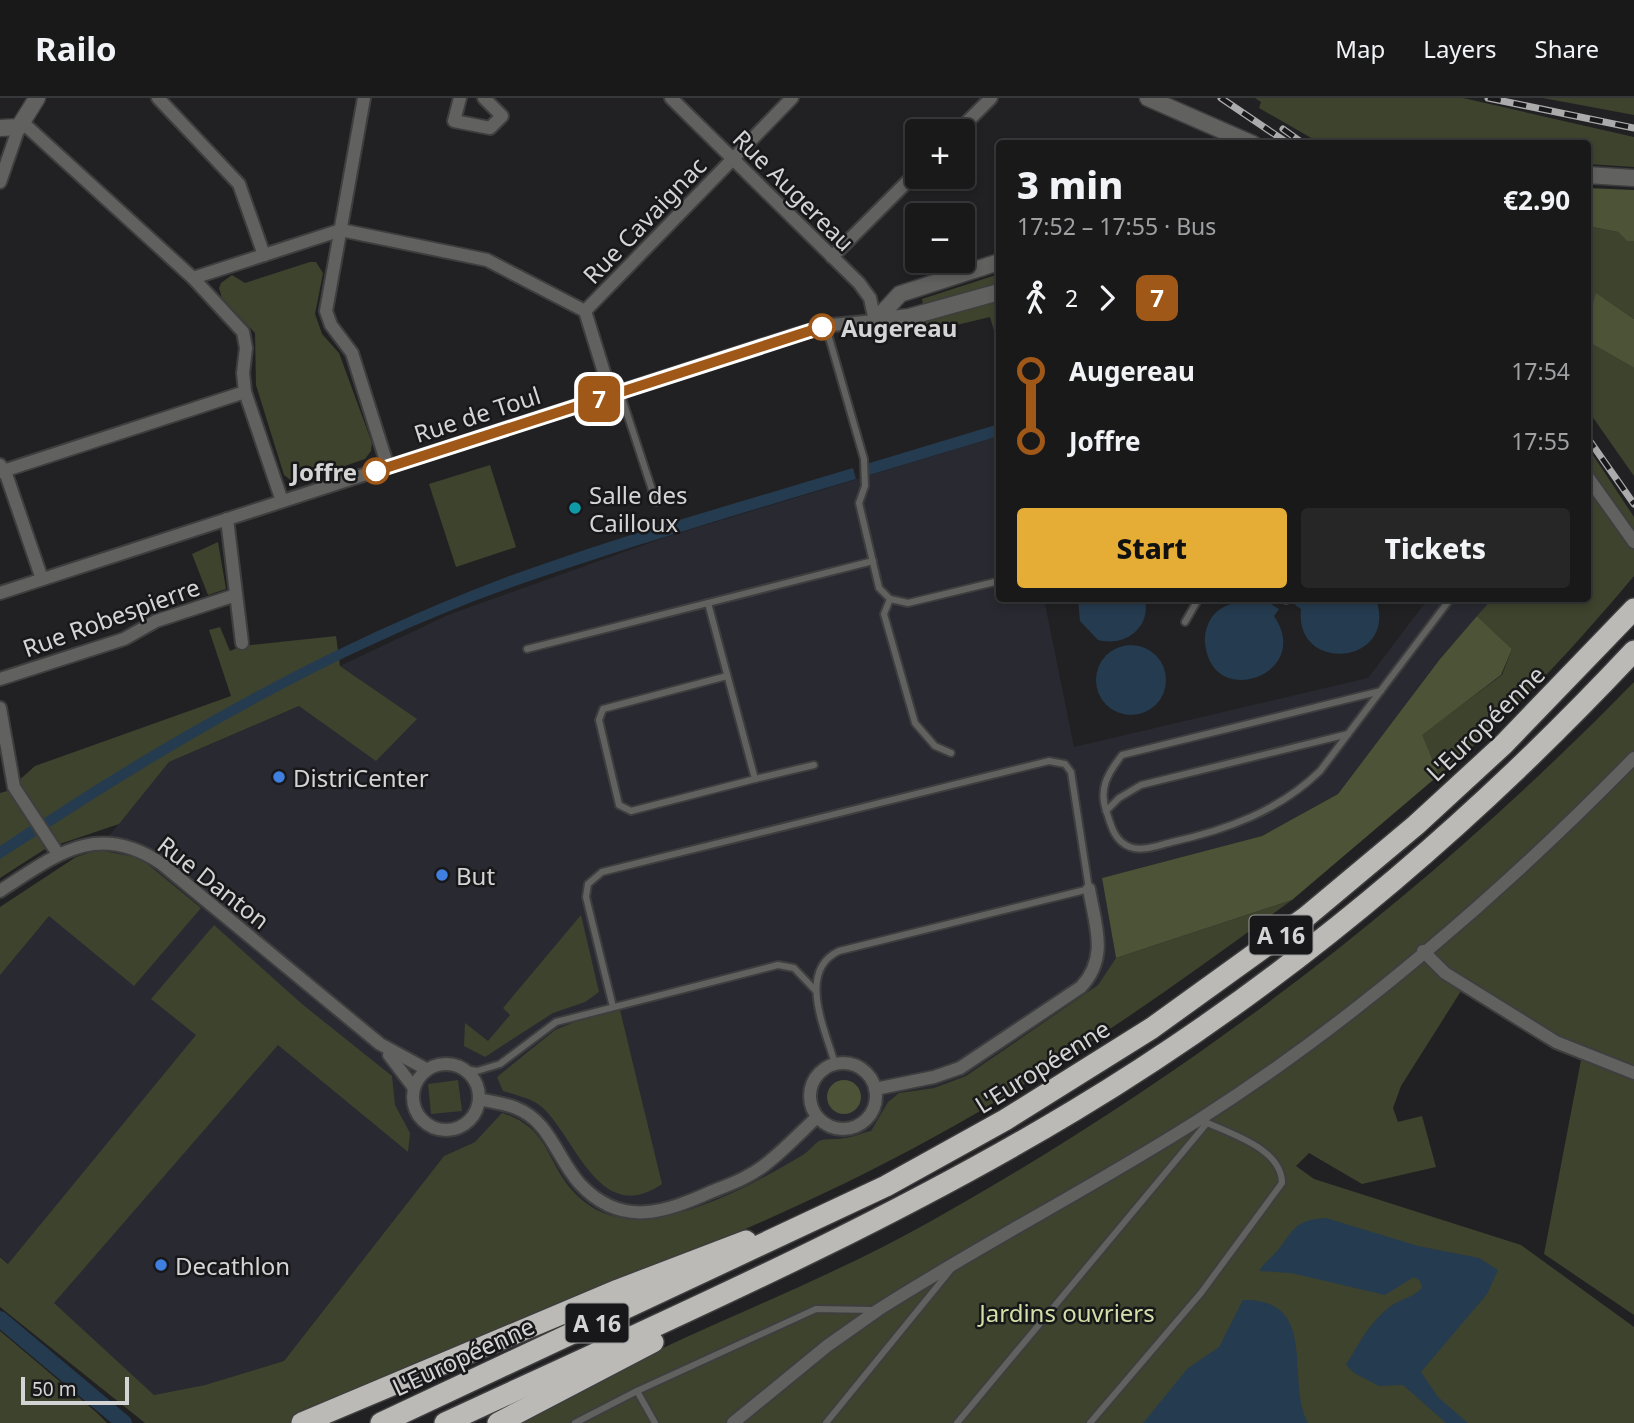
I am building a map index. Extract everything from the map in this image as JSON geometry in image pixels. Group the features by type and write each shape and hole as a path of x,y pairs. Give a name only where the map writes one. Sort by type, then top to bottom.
{"highway":[{"name":"L'Européenne","path":"381,1423 812,1223 965,1143 1152,1028 1260,951 1361,872 1470,776 1630,614"},
{"name":"A 16","path":"445,1423 810,1253 913,1202 1042,1130 1243,999 1425,853 1550,737 1634,651"},
{"path":"302,1423 713,1252 812,1223"},
{"path":"498,1423 675,1330 810,1253"}],"street":[{"path":"0,183 21,125 37,98"},
{"path":"158,98 239,184 264,255"},
{"path":"364,98 326,311 331,325 352,353 388,467"},
{"path":"459,98 454,121 490,128 502,116 484,98"},
{"name":"Rue Augereau","path":"671,98 865,290 875,321"},
{"name":"Rue Cavaignac","path":"585,311 792,98"},
{"path":"970,119 991,98"},
{"path":"1148,98 1244,140"},
{"path":"0,128 21,125 193,278 243,332 246,348 243,373 245,392 282,501"},
{"path":"1591,175 1634,178"},
{"path":"832,257 905,184"},
{"path":"193,278 341,230 487,260 585,311 616,393"},
{"path":"875,321 900,294 996,263"},
{"path":"875,321 909,317 996,293"},
{"name":"Rue de Toul","path":"0,593 826,326 875,321"},
{"path":"42,579 2,469 245,392"},
{"path":"1591,481 1634,542"},
{"name":"Rue Robespierre","path":"227,519 242,643"},
{"name":"Rue Robespierre","path":"0,679 124,639 156,621 236,595"},
{"path":"0,708 14,787 58,854"},
{"path":"733,1423 827,1346 878,1310 1203,1121 1309,1043 1519,869 1634,758"},
{"name":"Rue Danton","path":"0,891 58,854 81,845 119,844 147,854 380,1044 426,1069"},
{"path":"876,1089 934,1077 960,1068 1082,987 1092,975 1098,958 1089,889"},
{"path":"1423,951 1445,972 1556,1042 1634,1073"},
{"name":"Rue Danton","path":"380,1044 414,1088"},
{"path":"446,1063 465,1069 477,1085 479,1099 476,1110 466,1123 451,1130 440,1130 425,1124 416,1112 414,1088 426,1069 446,1063"},
{"path":"835,1064 849,1064 863,1069 876,1089 871,1114 855,1127 835,1128 817,1117 810,1100 812,1086 822,1070 835,1064"},
{"path":"479,1099 505,1104 529,1114 542,1126 578,1181 590,1193 614,1208 635,1213 671,1209 742,1179 766,1164 817,1117"}],"lane":[{"path":"826,326 864,464 859,503 879,588 890,599 908,603 996,582"},
{"path":"616,393 656,502"},
{"path":"527,649 873,561"},
{"path":"890,599 884,614 915,723 935,746 951,752"},
{"path":"1185,622 1197,602"},
{"path":"1381,691 1122,755 1110,770 1101,793 1116,838 1129,847 1142,849 1214,832 1246,820 1304,786 1349,734 1448,602"},
{"path":"708,603 755,779"},
{"path":"727,676 603,709 599,720 619,805 631,811 814,765"},
{"path":"1106,811 1119,797 1141,785 1349,734"},
{"path":"613,1007 586,892 592,880 607,870 1055,761 1065,764 1072,772 1089,889 839,951 820,966 816,991 835,1064"},
{"path":"465,1069 494,1067 550,1024 784,965 800,972 816,991"},
{"path":"957,1423 1203,1121 1252,1144 1274,1160 1282,1175 1282,1183 1201,1293 1090,1423"},
{"path":"826,1423 946,1280 956,1263"},
{"path":"575,1423 637,1391 816,1309 878,1310"},
{"path":"637,1391 655,1423"}],"shaded area":[{"path":"996,437 996,602 1045,602 1074,747 1368,678 1426,602 1489,602 1440,659 1338,794 1262,836 1102,878 1116,958 1098,985 966,1076 934,1088 899,1093 888,1102 867,1151 583,1266 487,1132 475,1142 444,1156 284,1361 205,1385 154,1395 0,1256 0,952 40,921 169,762 360,680 340,666 448,615 666,537"}],"green space":[{"path":"1255,98 1463,98 1634,137 1634,167 1591,164 1591,140 1315,140 1259,108 1261,102"},
{"path":"1543,98 1634,98 1634,115"},
{"path":"1591,188 1634,190 1634,241 1627,241 1618,232 1591,227"},
{"path":"1591,227 1618,232 1627,241 1634,241 1634,319 1597,294 1591,312"},
{"path":"316,262 323,273 315,314 322,334 339,353 372,443 371,451 365,459 301,481 292,481 284,475 256,385 255,333 222,298 219,288 221,283 232,275 245,283"},
{"path":"996,275 996,338 990,317 927,332 922,299"},
{"path":"1596,293 1634,319 1634,368 1591,343 1591,310"},
{"path":"1591,343 1634,368 1634,476 1591,415"},
{"path":"1591,452 1634,517 1634,576 1541,680 1492,729 1439,775 1421,735 1502,675 1512,649 1477,616 1489,602 1591,602"},
{"path":"490,465 516,547 456,567 429,484"},
{"path":"218,542 226,589 208,595 192,554"},
{"path":"1477,616 1512,649 1501,675 1422,735 1439,775 1292,900 1116,958 1102,878 1262,836 1338,794 1440,659"},
{"path":"220,627 230,651 241,646 336,636 340,666 417,719 376,761 299,706 169,762 119,824 45,849 0,878 0,793 7,791 35,766 231,696 209,630"},
{"name":"Jardins ouvriers","path":"1634,682 1634,1315 1544,1254 1581,1060 1461,991 1401,1086 1393,1108 1398,1122 1422,1116 1436,1167 1362,1184 1309,1153 1296,1166 1314,1179 1521,1245 1634,1327 1634,1423 520,1423 649,1354 894,1241 1029,1164 1123,1105 1303,976 1390,907 1474,835"},
{"path":"98,850 140,858 201,908 134,986 49,916 0,975 0,907 76,857"},
{"path":"1292,900 1072,1054 934,1137 742,1231 410,1365 418,1383 333,1423 145,1423 0,1307 0,1257 8,1264 196,1035 151,999 214,925 302,1004 392,1076 395,1105 410,1133 408,1152 278,1045 54,1303 154,1395 205,1385 284,1361 444,1156 475,1142 502,1113 519,1120 532,1130 573,1191 586,1203 610,1215 637,1219 666,1216 696,1208 755,1182 803,1155 819,1141 871,1131 888,1102 899,1093 934,1088 966,1076 1098,985 1116,958"},
{"path":"581,915 599,992 585,1002 553,1013 485,1057 464,1046 465,1023 488,1041 510,1015 503,1008"},
{"path":"620,1010 662,1184 640,1194 622,1195 606,1187 592,1174 543,1108 530,1100 503,1091 497,1077 555,1030 582,1019"},
{"path":"458,1080 462,1111 431,1114 428,1084"},
{"path":"844,1080 856,1085 861,1097 856,1109 844,1114 832,1109 827,1097 832,1085"},
{"path":"0,1331 96,1412 107,1423 0,1423"}],"water":[{"path":"996,425 996,437 866,476 863,465"},
{"path":"853,468 856,479 680,532 443,613 325,667 211,728 45,830 40,821 151,751 265,687 443,602 591,548"},
{"path":"1078,602 1145,602 1144,619 1140,627 1118,641 1098,640 1080,621"},
{"path":"1244,602 1268,602 1279,609 1274,616 1283,636 1281,654 1273,667 1259,676 1243,680 1227,677 1214,667 1206,649 1208,624 1216,612 1227,606"},
{"path":"1296,602 1376,602 1379,621 1373,638 1361,649 1344,654 1328,652 1313,645 1303,630 1301,609 1295,605"},
{"path":"1131,645 1150,651 1160,661 1166,680 1160,699 1150,709 1131,715 1112,709 1102,699 1096,680 1102,661 1112,651"},
{"path":"30,826 36,836 0,859 0,846"},
{"path":"1326,1218 1418,1246 1479,1258 1498,1270 1487,1294 1421,1372 1438,1397 1468,1423 1446,1423 1403,1385 1379,1386 1354,1373 1346,1365 1373,1324 1394,1304 1422,1288 1420,1281 1414,1277 1385,1295 1291,1273 1259,1271 1297,1226"},
{"path":"1243,1300 1267,1303 1282,1313 1291,1327 1296,1345 1302,1405 1308,1423 1143,1423 1188,1368 1219,1347"}],"waterway":[{"path":"0,1319 124,1423"}],"railway":[{"path":"1221,98 1283,140"},
{"path":"1488,98 1634,128"},
{"path":"1283,129 1298,140"},
{"path":"1591,443 1634,504"}],"bus line":[{"name":"7","path":"376,471 822,327"}],"place":[{"name":"Augereau","path":"822,327"},
{"name":"Joffre","path":"376,471"},
{"name":"Salle des Cailloux","path":"575,508"},
{"name":"DistriCenter","path":"279,777"},
{"name":"But","path":"442,875"},
{"name":"Decathlon","path":"161,1265"}]}
